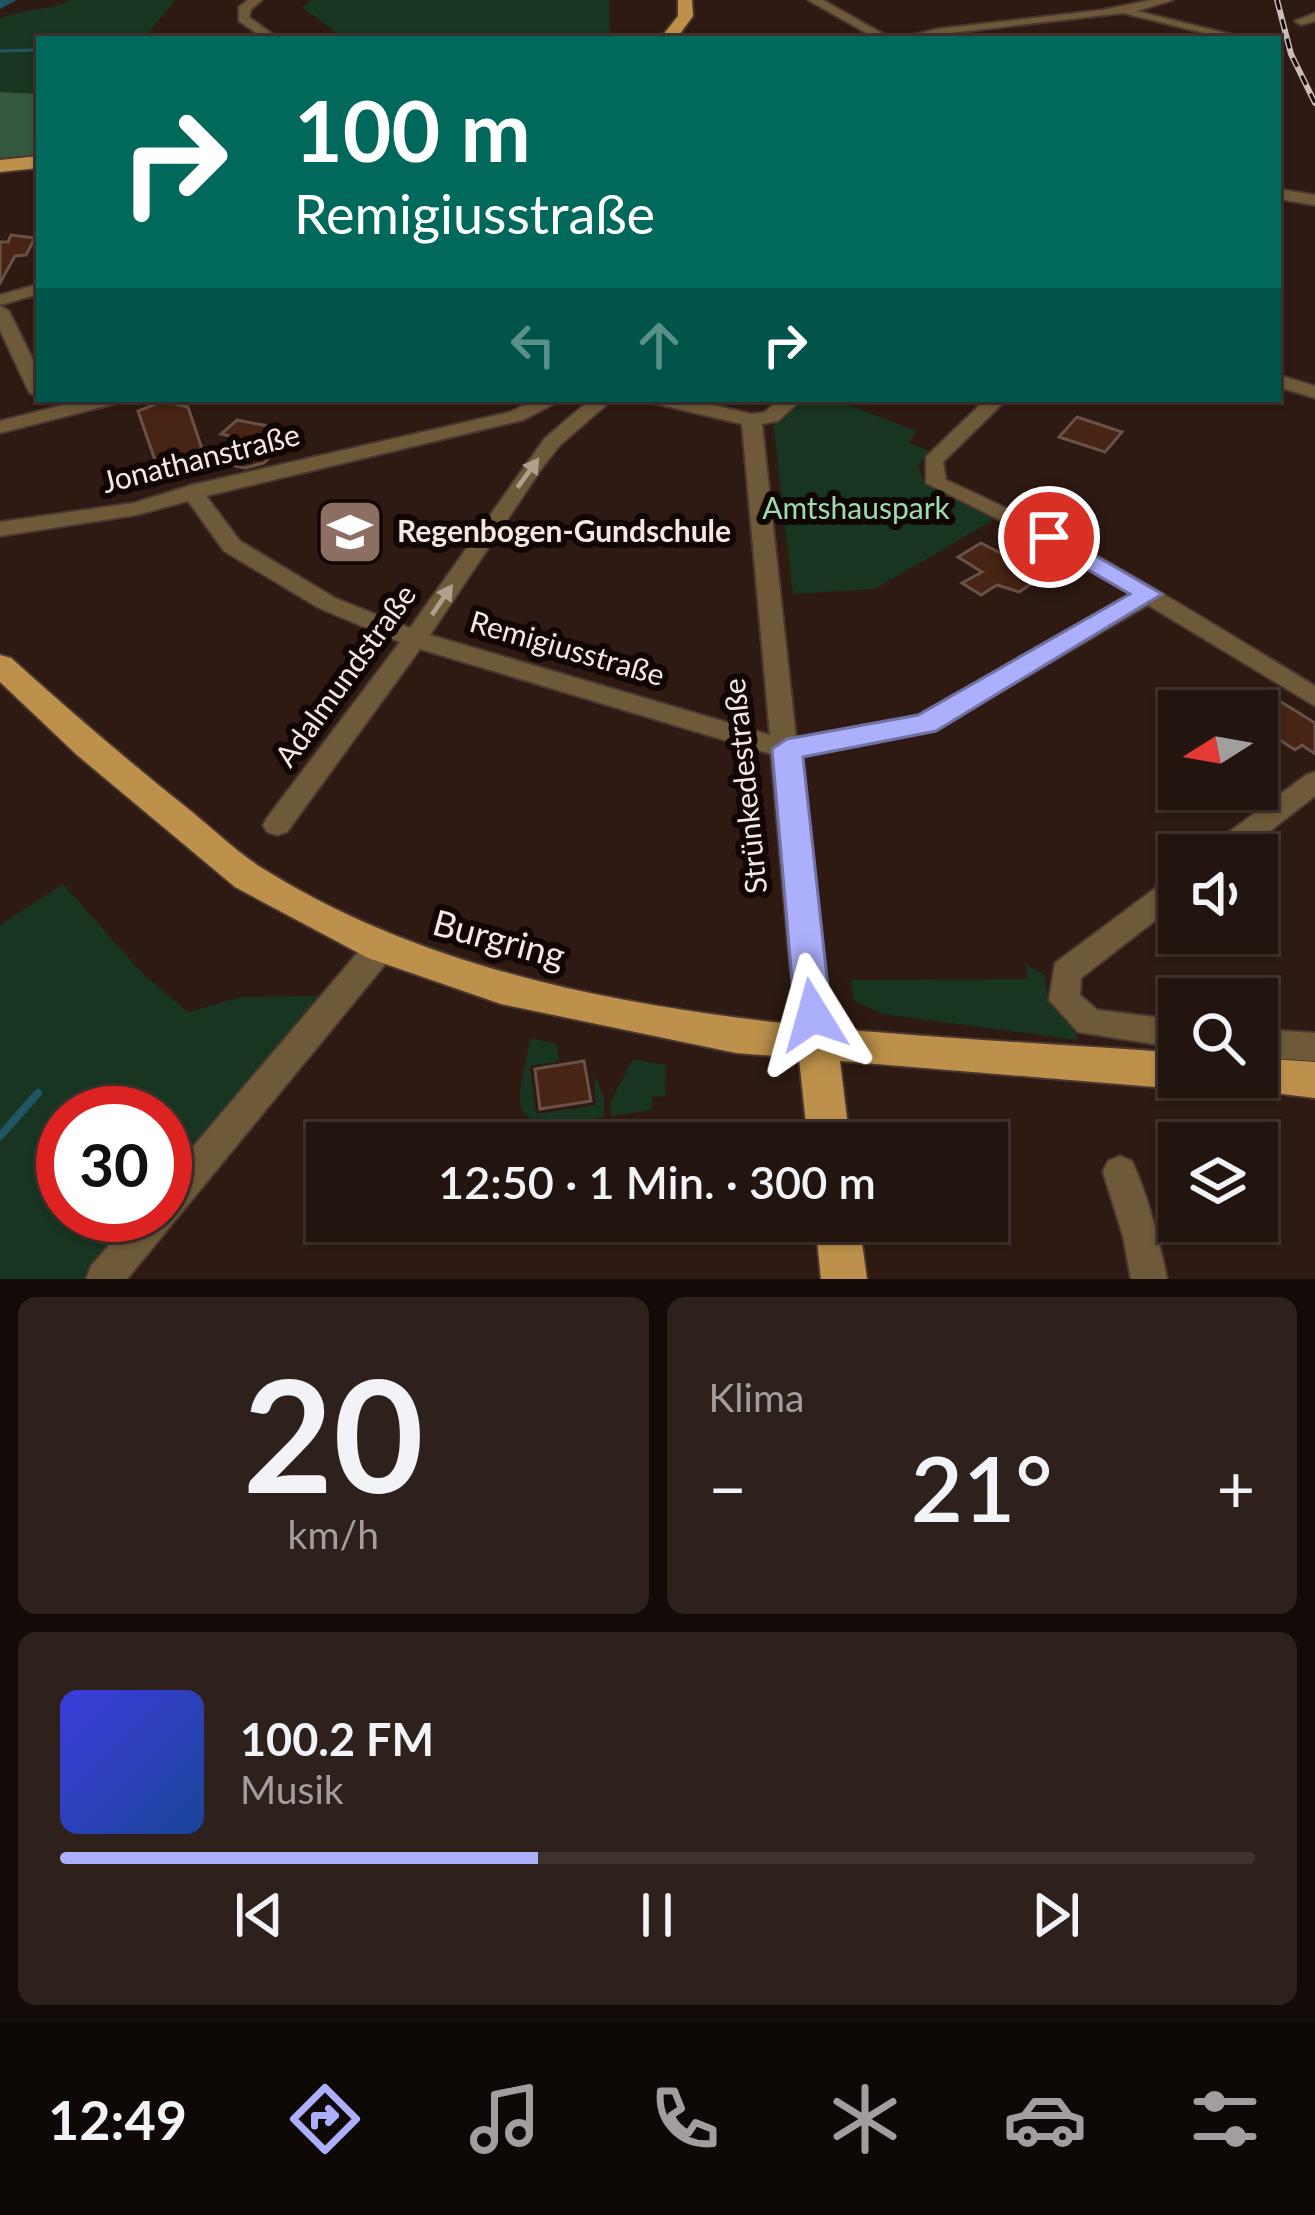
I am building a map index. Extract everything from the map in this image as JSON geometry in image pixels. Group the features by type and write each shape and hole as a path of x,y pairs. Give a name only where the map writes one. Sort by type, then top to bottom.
{"main road":[{"path":"670,36 686,16 685,0"},
{"path":"0,166 36,162"},
{"name":"Burgring","path":"0,665 89,747 248,877 381,947 501,988 649,1021 818,1045 1158,1069"},
{"name":"Strünkedestraße","path":"818,1045 827,1122"},
{"path":"1278,1077 1315,1080"},
{"path":"840,1242 844,1279"}],"street":[{"path":"256,0 244,7 244,18 269,36"},
{"path":"814,0 880,36"},
{"path":"1098,0 1125,12 1232,36"},
{"path":"920,36 992,23 1074,20 1167,0"},
{"path":"1048,25 1057,36"},
{"path":"1281,194 1315,200"},
{"path":"0,300 36,290"},
{"path":"0,311 36,385"},
{"path":"1281,382 1315,392"},
{"path":"0,427 44,402"},
{"name":"Jonathanstraße","path":"0,529 136,509 192,491 517,416 547,402"},
{"name":"Adalmundstraße","path":"277,825 415,639 534,464 599,402"},
{"path":"673,402 752,420 771,417 788,402"},
{"path":"994,402 933,461 932,478 1149,594 1315,698"},
{"name":"Strünkedestraße","path":"752,420 818,1045"},
{"name":"Remigiusstraße","path":"192,491 232,546 327,604 415,639 787,749 925,724 1149,594"},
{"path":"1247,834 1315,782"},
{"path":"1158,902 1072,968 1062,985 1064,1000 1089,1022 1158,1031"},
{"path":"192,1174 381,947"},
{"path":"1278,1044 1315,1047"},
{"path":"1120,1172 1141,1236 1148,1279"},
{"path":"104,1279 135,1242"}],"green space":[{"path":"71,0 175,0 146,36 36,36 36,94 0,92 0,19"},
{"path":"312,0 609,0 610,35 341,36 302,7"},
{"path":"0,92 36,94 36,156 0,160"},
{"name":"Amtshauspark","path":"797,402 840,402 917,431 909,443 929,451 918,465 924,482 1000,516 875,589 793,594 773,421"},
{"path":"63,884 143,974 188,1012 241,997 320,996 192,1153 192,1086 36,1086 36,1242 118,1242 87,1279 0,1279 0,925"},
{"path":"1025,964 1045,975 1050,999 1077,1040 883,1014 853,1000 851,980 1028,979"},
{"path":"531,1038 557,1044 559,1061 530,1066 536,1114 596,1105 594,1074 604,1097 604,1117 535,1120 525,1115 521,1088"},
{"path":"633,1059 666,1065 665,1096 652,1097 652,1110 611,1116 611,1101"}],"building":[{"path":"11,235 35,238 26,255 15,256 0,283 0,242 8,242"},
{"path":"160,402 188,407 205,458 158,469 138,411"},
{"path":"1077,417 1122,432 1105,452 1059,437"},
{"path":"237,420 268,426 277,449 264,463 245,468 226,464 251,441 221,434"},
{"path":"981,543 1041,577 1019,592 997,585 981,595 962,583 982,572 958,557"},
{"path":"1278,700 1315,723 1315,754 1302,745 1295,750 1278,739"},
{"path":"584,1061 591,1101 540,1109 535,1069"}],"waterway":[{"path":"0,4 8,0"},
{"path":"0,51 36,50"},
{"path":"0,1136 36,1095"}],"railway":[{"path":"1277,0 1291,54 1315,103"}],"place":[{"name":"Regenbogen-Gundschule","path":"350,532"}],"route":[{"path":"813,1015 787,749 925,724 1149,594 1049,537"}]}
